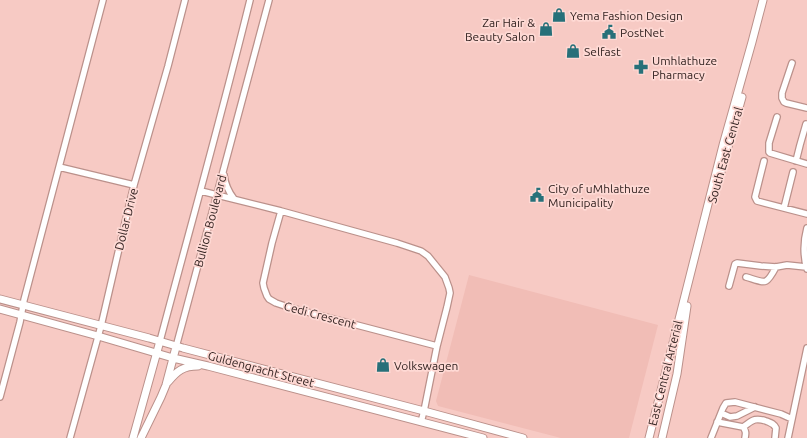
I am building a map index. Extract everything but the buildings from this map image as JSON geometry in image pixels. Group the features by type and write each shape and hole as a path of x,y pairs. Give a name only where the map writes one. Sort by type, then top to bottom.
{"street":[{"path":"0,397 103,0"},
{"name":"Dollar Drive","path":"70,438 101,326 134,185 185,0"},
{"name":"Bullion Boulevard","path":"133,438 201,192 250,0"},
{"name":"Bullion Boulevard","path":"141,438 159,403 174,358 216,195 269,0"},
{"name":"South East Central","path":"684,309 723,145 763,0"},
{"name":"South East Central","path":"684,309 767,0"},
{"path":"792,63 782,93 782,98 786,103 807,108"},
{"path":"776,117 768,151 770,153 807,164"},
{"path":"796,161 806,124"},
{"path":"764,161 755,197 756,199 807,214"},
{"path":"59,166 134,185"},
{"path":"223,170 224,181 234,199"},
{"path":"784,208 794,172"},
{"path":"201,192 281,211 412,247 421,250 428,256 445,277 450,293 421,422"},
{"name":"Cedi Crescent","path":"281,211 263,283 266,296 276,303 288,307 437,346"},
{"path":"729,286 736,262 761,266 807,268 804,255 804,241 807,228"},
{"path":"746,278 762,282 766,281 769,279 776,266"},
{"name":"Guldengracht Street","path":"0,299 523,438"},
{"name":"East Central Arterial","path":"649,438 684,309"},
{"name":"East Central Arterial","path":"662,438 677,374 684,309"},
{"name":"Guldengracht Street","path":"0,310 98,336 156,354 208,366 482,438"},
{"path":"788,438 807,348"},
{"path":"166,384 178,371 183,368 208,366"},
{"path":"711,438 726,403 735,402 781,414 792,419"},
{"path":"721,413 730,417 738,416 755,407"},
{"path":"742,427 752,420 759,419 773,423 776,428 775,438"},
{"path":"717,422 742,427 746,432 744,438"}],"shaded area":[{"path":"469,275 658,325 629,438 561,438 438,406 436,401"}],"place":[{"name":"Yema Fashion Design","path":"559,15"},
{"name":"Zar Hair & Beauty Salon","path":"546,29"},
{"name":"PostNet","path":"609,32"},
{"name":"Selfast","path":"573,51"},
{"name":"Umhlathuze Pharmacy","path":"641,67"},
{"name":"City of uMhlathuze Municipality","path":"537,195"},
{"name":"Volkswagen","path":"383,365"}]}
